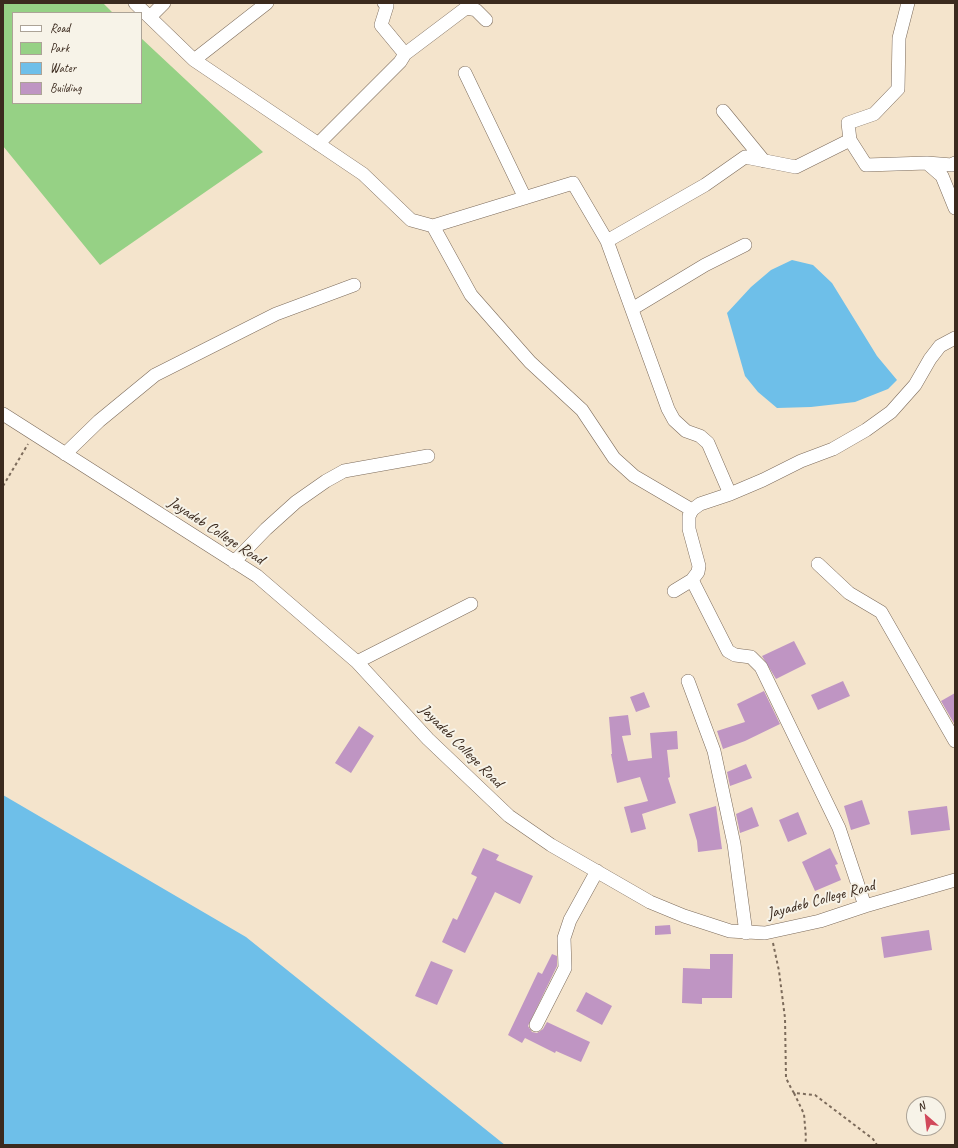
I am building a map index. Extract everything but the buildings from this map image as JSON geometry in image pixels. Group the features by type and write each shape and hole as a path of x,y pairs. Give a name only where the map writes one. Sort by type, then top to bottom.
{"street":[{"path":"135,3 194,60 363,174 411,220 433,226 573,183 607,241 674,420 686,431 700,436 708,443 730,494"},
{"path":"150,17 164,3"},
{"path":"194,60 267,3"},
{"path":"384,3 387,6 381,25 405,54"},
{"path":"908,3 899,38 898,89 874,114 848,123 850,140 866,164 927,163 952,165 955,163"},
{"path":"318,144 400,62 405,54 466,8 476,10 486,20"},
{"path":"465,73 525,198"},
{"path":"723,111 764,161"},
{"path":"607,241 705,185 745,157 796,167 850,140"},
{"path":"927,163 942,176 955,208"},
{"path":"433,226 471,295 530,362 582,410 614,458 634,476 692,510"},
{"path":"632,309 705,265 745,245"},
{"path":"65,454 99,421 155,375 276,314 354,285"},
{"path":"674,591 692,580 698,572 699,566 688,529 689,516 692,510 700,504 730,494 801,461 833,449 866,430 892,412 915,385 930,359 940,346 955,338"},
{"name":"Jayadeb College Road","path":"3,414 256,576 357,662 428,739 509,816 551,845 650,902 730,932 771,932 820,921 865,906 955,880"},
{"path":"234,562 266,529 296,502 326,481 344,471 428,456"},
{"path":"818,564 849,593 881,612 955,741"},
{"path":"692,580 728,651 735,655 752,657 761,667 839,828 865,906"},
{"path":"357,662 471,604"},
{"path":"688,681 714,751 734,844 746,933"},
{"path":"536,1024 565,968 564,938 570,920 597,871"}],"path":[{"path":"3,486 22,457 33,434"},
{"path":"771,932 779,971 785,1018 786,1078 804,1114 806,1138 805,1145"},
{"path":"794,1093 814,1095 872,1139 877,1145"}],"green space":[{"path":"3,3 103,3 112,12 12,12 12,104 142,104 142,39 263,152 100,265 3,146"}],"water":[{"path":"792,260 813,265 832,283 877,356 897,380 888,389 855,402 811,407 777,408 758,392 745,376 727,313 751,287 771,270"},
{"path":"3,795 246,937 505,1145 3,1145"}]}
